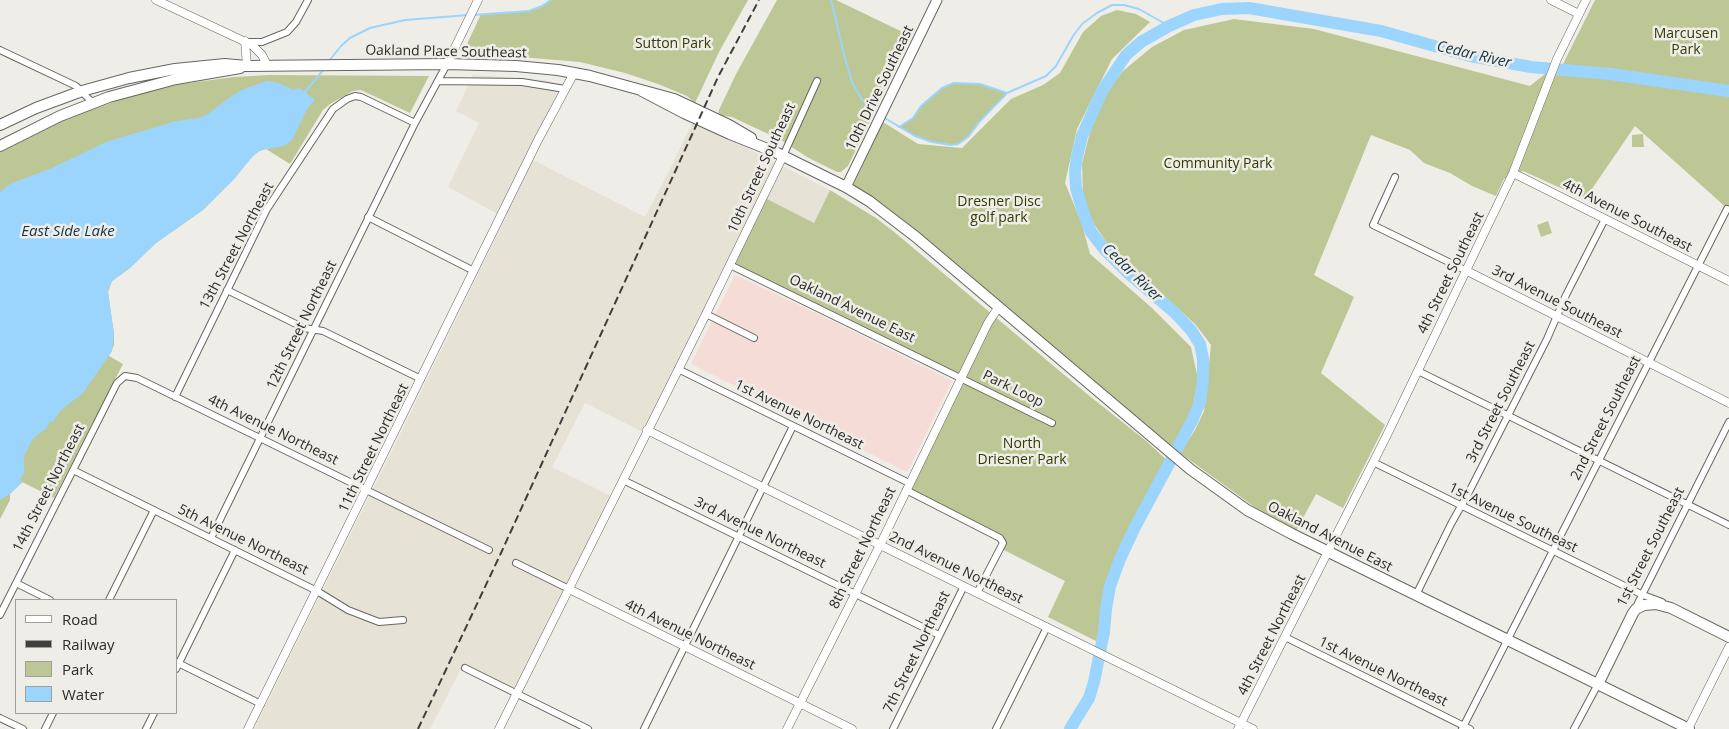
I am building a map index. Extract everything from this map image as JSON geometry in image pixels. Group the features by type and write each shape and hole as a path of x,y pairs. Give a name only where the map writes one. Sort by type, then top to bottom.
{"main road":[{"name":"10th Drive Southeast","path":"846,187 937,0"},
{"name":"Oakland Place Southeast","path":"247,66 353,64 516,66 574,73 674,99 729,125 767,148 846,187 890,216 998,308"},
{"path":"0,125 36,108 82,91 129,78 176,69 217,65 247,66"},
{"path":"0,146 92,102 154,84 247,66"},
{"name":"Oakland Avenue East","path":"998,308 1190,469 1247,510 1275,526 1689,729"},
{"path":"1634,613 1640,607 1650,604 1662,605 1729,637"},
{"name":"1st Street Southeast","path":"1598,684 1634,613"}],"street":[{"path":"156,0 245,41 262,55 267,65"},
{"path":"245,41 262,42 281,35 296,22 308,0"},
{"path":"447,64 478,0"},
{"path":"1551,0 1579,14"},
{"name":"4th Street Southeast","path":"1328,552 1467,271 1513,173 1563,46 1586,0"},
{"path":"245,41 247,66"},
{"path":"0,50 76,86 92,102"},
{"name":"12th Street Northeast","path":"211,538 368,217 447,64"},
{"name":"11th Street Northeast","path":"248,729 520,177 574,73"},
{"path":"438,80 522,82 566,89"},
{"name":"10th Street Southeast","path":"499,729 730,265 783,156 816,81"},
{"name":"13th Street Northeast","path":"175,397 267,209 333,109 355,96 361,97 415,123"},
{"name":"4th Avenue Southeast","path":"1513,173 1729,281"},
{"name":"3rd Avenue Southeast","path":"1395,177 1373,225 1729,403"},
{"name":"2nd Street Southeast","path":"1465,728 1552,551 1727,209"},
{"path":"368,217 474,271"},
{"name":"3rd Street Southeast","path":"1416,595 1605,219"},
{"name":"Oakland Avenue East","path":"730,265 962,378"},
{"path":"227,290 304,328 323,331 421,379"},
{"name":"8th Street Northeast","path":"786,729 880,544 988,323 998,308"},
{"path":"706,314 754,338"},
{"name":"1st Avenue Northeast","path":"678,369 793,426 996,535 1003,543 977,593"},
{"path":"1418,371 1729,526"},
{"name":"4th Avenue Northeast","path":"125,376 137,378 490,550"},
{"name":"14th Street Northeast","path":"0,615 117,383 125,376"},
{"name":"Park Loop","path":"962,378 1052,422"},
{"name":"1st Street Southeast","path":"1634,613 1729,422"},
{"path":"644,729 793,426"},
{"name":"2nd Avenue Northeast","path":"647,430 1137,671 1240,726 1253,729"},
{"name":"1st Avenue Southeast","path":"1373,462 1671,608"},
{"name":"5th Avenue Northeast","path":"73,470 317,590 348,610 379,622 403,620"},
{"name":"3rd Avenue Northeast","path":"623,480 939,635"},
{"path":"110,599 154,510"},
{"path":"178,663 235,550"},
{"name":"4th Street Northeast","path":"1240,726 1328,552"},
{"name":"4th Avenue Northeast","path":"516,563 852,729"},
{"path":"16,583 48,599"},
{"name":"7th Street Northeast","path":"893,729 964,586"},
{"path":"996,729 1047,627"},
{"name":"1st Avenue Northeast","path":"1285,637 1465,728"},
{"path":"1689,729 1729,647"},
{"path":"178,665 261,704"},
{"path":"465,668 588,729"},
{"path":"1574,729 1598,684"},
{"path":"45,729 52,714"},
{"path":"146,729 154,714"},
{"path":"0,718 23,729"}],"shaded area":[{"path":"473,75 543,80 571,86 533,160 645,217 693,121 830,190 814,223 760,196 643,432 585,403 552,467 611,496 515,691 463,665 430,729 254,729 505,218 448,187 479,123 456,111"},
{"path":"735,275 952,381 907,472 691,364"}],"green space":[{"name":"Sutton Park","path":"551,0 748,0 719,52 695,103 687,96 658,84 625,73 580,62 509,56 462,55 481,14 529,11"},
{"path":"777,0 836,0 911,36 848,166 841,172 837,172 807,157 781,140 732,117 718,115 736,74"},
{"name":"Community Park","path":"1595,0 1729,0 1729,210 1635,126 1585,199 1523,171 1504,179 1496,196 1472,186 1450,173 1424,163 1410,150 1371,135 1314,275 1354,297 1321,373 1385,425 1343,508 1316,494 1296,531 1260,511 1180,453 1195,430 1204,411 1211,345 1196,325 1107,243 1091,220 1083,194 1082,164 1091,128 1107,92 1123,71 1152,47 1184,30 1234,19 1314,29 1530,86 1550,70 1559,72"},
{"name":"Dresner Disc golf park","path":"1117,10 1136,14 1150,22 1112,59 1077,129 1065,183 1082,224 1090,254 1152,308 1191,347 1198,379 1192,411 1174,449 897,216 853,186 883,122 918,144 962,148 1011,99 1043,85 1060,73 1083,32 1101,16"},
{"name":"East Side Lake","path":"270,75 429,76 410,113 361,90 353,91 330,104 323,110 290,164 266,149 257,152 235,178 203,210 156,243 130,268 112,281 108,292 114,345 109,356 123,364 54,498 22,482 10,494 10,500 0,519 0,152 68,118 131,96 181,84 234,77"},
{"path":"954,83 980,84 1007,93 981,120 968,137 958,144 951,145 932,142 915,136 899,127 913,118 921,106 942,88"},
{"path":"1643,134 1644,147 1632,147 1632,135"},
{"name":"North Driesner Park","path":"830,190 876,218 893,231 1087,394 1145,440 1170,463 1120,559 1110,586 1102,644 1048,617 1065,581 1000,548 1003,543 906,490 961,378 730,265 763,197 814,223"},
{"path":"1548,221 1552,233 1541,237 1537,225"}],"water":[{"name":"East Side Lake","path":"267,81 279,83 293,90 299,88 315,100 307,109 292,140 284,146 261,150 253,156 235,178 203,210 156,243 130,268 112,281 108,292 114,334 112,351 83,393 61,410 53,422 50,421 46,429 32,440 24,456 24,473 20,480 23,482 0,500 0,192 10,184 52,168 106,142 176,121 199,118 208,114 244,89"}],"waterway":[{"path":"473,15 529,11 551,0"},
{"path":"831,0 852,82 862,100 879,114"},
{"path":"883,117 915,136 932,142 951,145 958,144 968,137 981,120 1007,93 1046,76 1056,66 1082,24 1097,13 1112,5 1124,5 1139,9 1169,26"},
{"name":"Cedar River","path":"1070,729 1089,698 1094,682 1104,632 1110,586 1120,559 1135,527 1192,421 1200,402 1203,379 1203,359 1200,344 1191,330 1174,312 1128,273 1105,250 1091,232 1076,188 1075,171 1082,136 1102,91 1126,55 1141,42 1169,26 1194,15 1222,9 1249,8 1381,31 1470,56 1531,67 1611,74 1729,91"},
{"path":"329,61 350,38 370,28 405,20 468,15"},
{"path":"305,92 324,69"},
{"path":"899,127 913,118 921,106 942,88 954,83 980,84 1007,93"}],"railway":[{"path":"418,729 501,553 718,77 759,0"}],"park label":[{"name":"Marcusen Park","path":"1686,42"}]}
